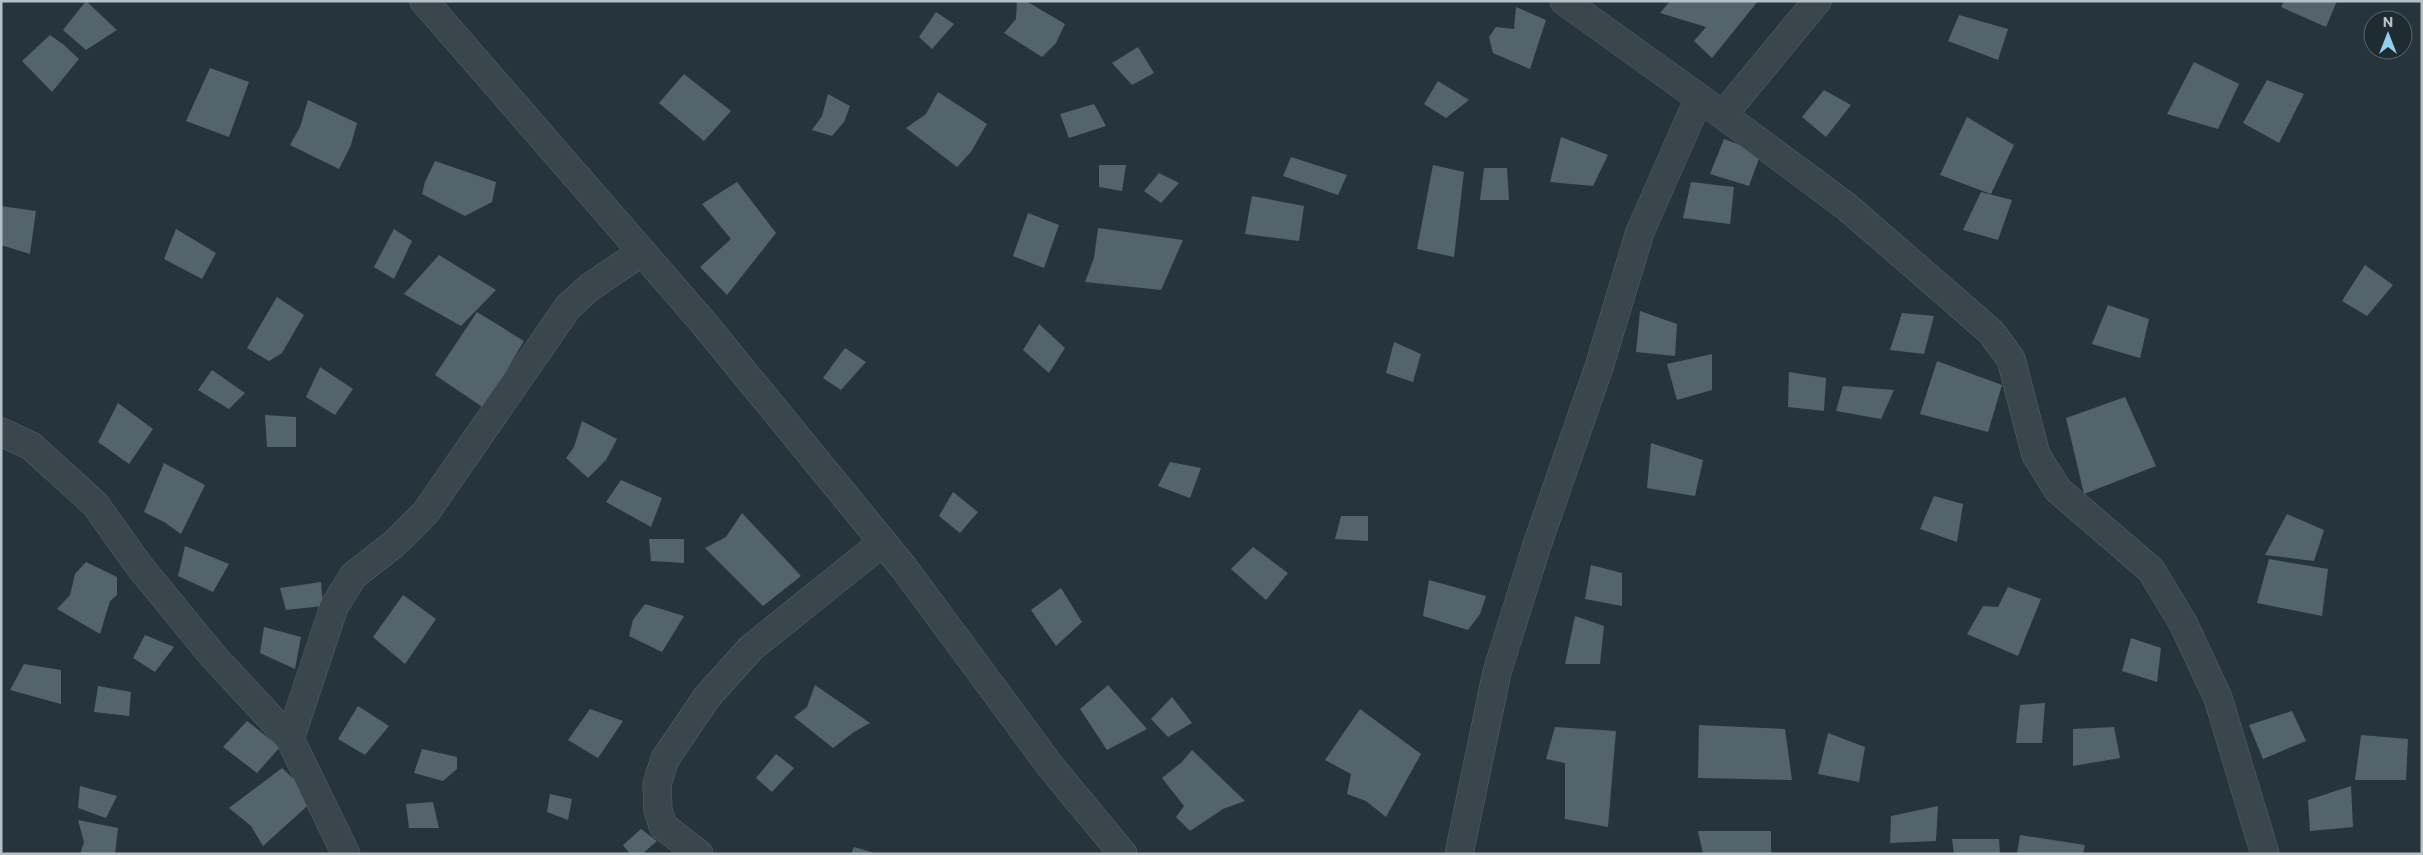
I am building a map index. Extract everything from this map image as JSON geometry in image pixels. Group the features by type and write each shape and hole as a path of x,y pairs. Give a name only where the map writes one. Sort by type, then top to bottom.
{"street":[{"path":"424,1 702,322 883,542 1051,767 1123,854"},
{"path":"1564,1 1723,115 1846,207 1991,332 2012,359 2036,455 2058,490 2151,570 2183,622 2218,698 2265,854"},
{"path":"1723,115 1817,1"},
{"path":"1459,854 1497,672 1536,548 1599,367 1640,232 1699,98"},
{"path":"290,738 334,607 352,576 394,544 426,512 568,307 590,287 642,252"},
{"path":"1,432 31,446 95,504 140,567 213,656 290,738 346,854"},
{"path":"699,854 664,826 658,810 657,784 665,759 707,697 751,648 883,542"}],"building":[{"path":"86,1 117,30 86,50 63,30"},
{"path":"1017,1 1026,1 1065,24 1056,43 1042,57 1004,33 1016,19"},
{"path":"1670,1 1758,1 1712,58 1694,41 1706,27 1660,13"},
{"path":"2284,1 2337,1 2326,27 2281,7"},
{"path":"1516,7 1546,20 1530,69 1493,53 1489,37 1496,27 1514,29"},
{"path":"936,12 954,24 932,49 919,37"},
{"path":"1959,15 2008,29 1998,60 1948,41"},
{"path":"50,35 79,59 52,92 22,61"},
{"path":"1138,47 1154,73 1132,85 1112,63"},
{"path":"2194,62 2239,84 2218,129 2167,114"},
{"path":"210,68 249,82 229,137 186,121"},
{"path":"684,74 731,111 704,141 659,103"},
{"path":"2267,80 2304,94 2279,143 2243,123"},
{"path":"1438,81 1469,100 1446,118 1424,104"},
{"path":"1824,90 1851,105 1826,137 1802,117"},
{"path":"938,92 987,124 971,152 957,167 906,128 926,114"},
{"path":"828,94 850,106 844,122 832,136 812,130 822,116"},
{"path":"308,100 357,123 351,145 339,169 290,145 300,127"},
{"path":"1094,104 1106,126 1069,138 1060,114"},
{"path":"1967,117 2014,145 1991,194 1940,175"},
{"path":"1561,137 1608,155 1593,186 1550,182"},
{"path":"1724,139 1761,153 1749,186 1710,174"},
{"path":"1291,157 1347,175 1338,195 1283,176"},
{"path":"435,161 496,182 492,202 465,216 422,194 425,182"},
{"path":"1099,165 1126,165 1122,191 1099,187"},
{"path":"1433,165 1464,172 1454,257 1417,249"},
{"path":"1484,168 1507,168 1509,200 1480,200"},
{"path":"1159,173 1179,183 1161,203 1144,191"},
{"path":"737,182 776,233 727,295 700,267 731,239 702,204"},
{"path":"1691,182 1734,187 1730,224 1683,218"},
{"path":"1981,192 2012,200 1998,240 1963,230"},
{"path":"1252,196 1304,206 1299,241 1245,234"},
{"path":"1,206 36,211 30,254 1,245"},
{"path":"1028,213 1059,225 1044,268 1013,256"},
{"path":"1098,228 1183,240 1161,290 1085,282 1094,258"},
{"path":"176,229 216,253 202,279 164,259"},
{"path":"394,229 412,241 394,279 374,267"},
{"path":"439,255 496,290 461,326 404,294"},
{"path":"2365,265 2393,285 2367,316 2342,301"},
{"path":"277,297 304,315 282,353 269,361 247,348"},
{"path":"2108,305 2149,319 2140,358 2092,344"},
{"path":"1640,311 1677,324 1675,356 1636,352"},
{"path":"477,312 524,341 484,408 435,375"},
{"path":"1902,313 1934,316 1924,354 1890,350"},
{"path":"1039,324 1065,348 1049,373 1023,350"},
{"path":"1394,342 1421,354 1413,382 1386,373"},
{"path":"845,348 866,362 841,390 823,378"},
{"path":"1712,354 1712,390 1677,400 1667,364"},
{"path":"1937,361 2002,385 1988,432 1920,414"},
{"path":"320,367 353,389 335,415 306,397"},
{"path":"212,370 245,393 229,409 198,390"},
{"path":"1789,372 1826,378 1824,411 1788,407"},
{"path":"1843,386 1894,390 1881,419 1836,411"},
{"path":"2125,397 2156,466 2084,494 2066,418"},
{"path":"118,403 153,429 129,464 98,442"},
{"path":"265,415 296,417 296,447 267,447"},
{"path":"582,421 617,439 606,460 588,478 566,458 574,447"},
{"path":"1651,443 1703,460 1695,496 1647,488"},
{"path":"1170,462 1201,468 1190,498 1158,486"},
{"path":"164,463 205,485 181,534 164,522 144,512"},
{"path":"621,480 662,498 651,527 606,502"},
{"path":"953,492 978,512 960,533 939,516"},
{"path":"1934,496 1963,504 1957,542 1920,529"},
{"path":"742,513 801,576 763,606 705,548 726,537"},
{"path":"2287,514 2324,530 2314,561 2265,555"},
{"path":"1341,516 1368,516 1368,541 1335,539"},
{"path":"649,539 684,539 684,563 651,561"},
{"path":"185,546 229,564 213,592 178,576"},
{"path":"1253,547 1288,573 1266,600 1231,569"},
{"path":"2269,559 2328,569 2322,616 2257,603"},
{"path":"86,562 117,577 117,595 110,601 100,634 57,609 70,595 75,574"},
{"path":"1591,565 1622,573 1622,606 1585,599"},
{"path":"1429,580 1486,596 1480,614 1468,630 1423,616"},
{"path":"321,582 323,606 286,610 280,588"},
{"path":"2008,587 2041,599 2018,656 1967,634 1983,606 1998,607"},
{"path":"1061,588 1082,622 1056,646 1031,610"},
{"path":"403,595 436,619 405,664 373,637"},
{"path":"645,604 684,616 662,652 629,636 633,620"},
{"path":"1575,616 1604,626 1600,664 1565,664"},
{"path":"264,627 301,637 295,669 260,653"},
{"path":"145,635 174,647 155,672 133,658"},
{"path":"2131,638 2161,648 2157,682 2122,671"},
{"path":"24,664 61,670 61,704 10,690"},
{"path":"815,685 870,723 854,732 833,748 794,717 807,707"},
{"path":"1108,685 1147,729 1107,750 1080,709"},
{"path":"98,686 131,692 129,716 94,712"},
{"path":"1172,697 1192,723 1168,737 1151,719"},
{"path":"2045,703 2042,743 2016,743 2020,705"},
{"path":"358,706 389,726 365,755 338,739"},
{"path":"590,709 623,721 598,758 568,740"},
{"path":"1360,709 1421,754 1386,817 1366,801 1347,794 1351,774 1325,760"},
{"path":"2292,711 2306,741 2263,759 2249,725"},
{"path":"247,721 280,747 257,773 223,747"},
{"path":"1699,725 1785,729 1792,780 1698,778"},
{"path":"1555,727 1616,731 1608,827 1565,819 1565,763 1546,759"},
{"path":"2114,727 2120,758 2073,766 2073,729"},
{"path":"1828,733 1865,747 1859,782 1818,774"},
{"path":"2361,735 2408,739 2406,780 2355,780"},
{"path":"422,749 457,757 457,769 443,781 414,773"},
{"path":"1192,750 1245,801 1223,809 1190,831 1176,817 1184,806 1162,778 1182,762"},
{"path":"776,754 794,768 772,792 756,778"},
{"path":"282,768 315,799 263,846 251,826 229,808"},
{"path":"80,786 117,796 106,818 78,808"},
{"path":"2351,786 2353,827 2310,831 2308,800"},
{"path":"550,794 572,799 568,820 547,812"},
{"path":"433,802 439,828 409,828 406,804"},
{"path":"1938,806 1936,841 1890,843 1891,816"},
{"path":"78,820 118,828 115,854 80,854 84,842"},
{"path":"641,829 657,841 642,854 630,854 623,845"},
{"path":"1698,831 1771,831 1771,854 1703,854"},
{"path":"2020,835 2085,845 2083,854 2017,854"},
{"path":"1952,839 1999,839 2000,854 1954,854"},
{"path":"854,847 874,853 874,854 851,854"}]}
